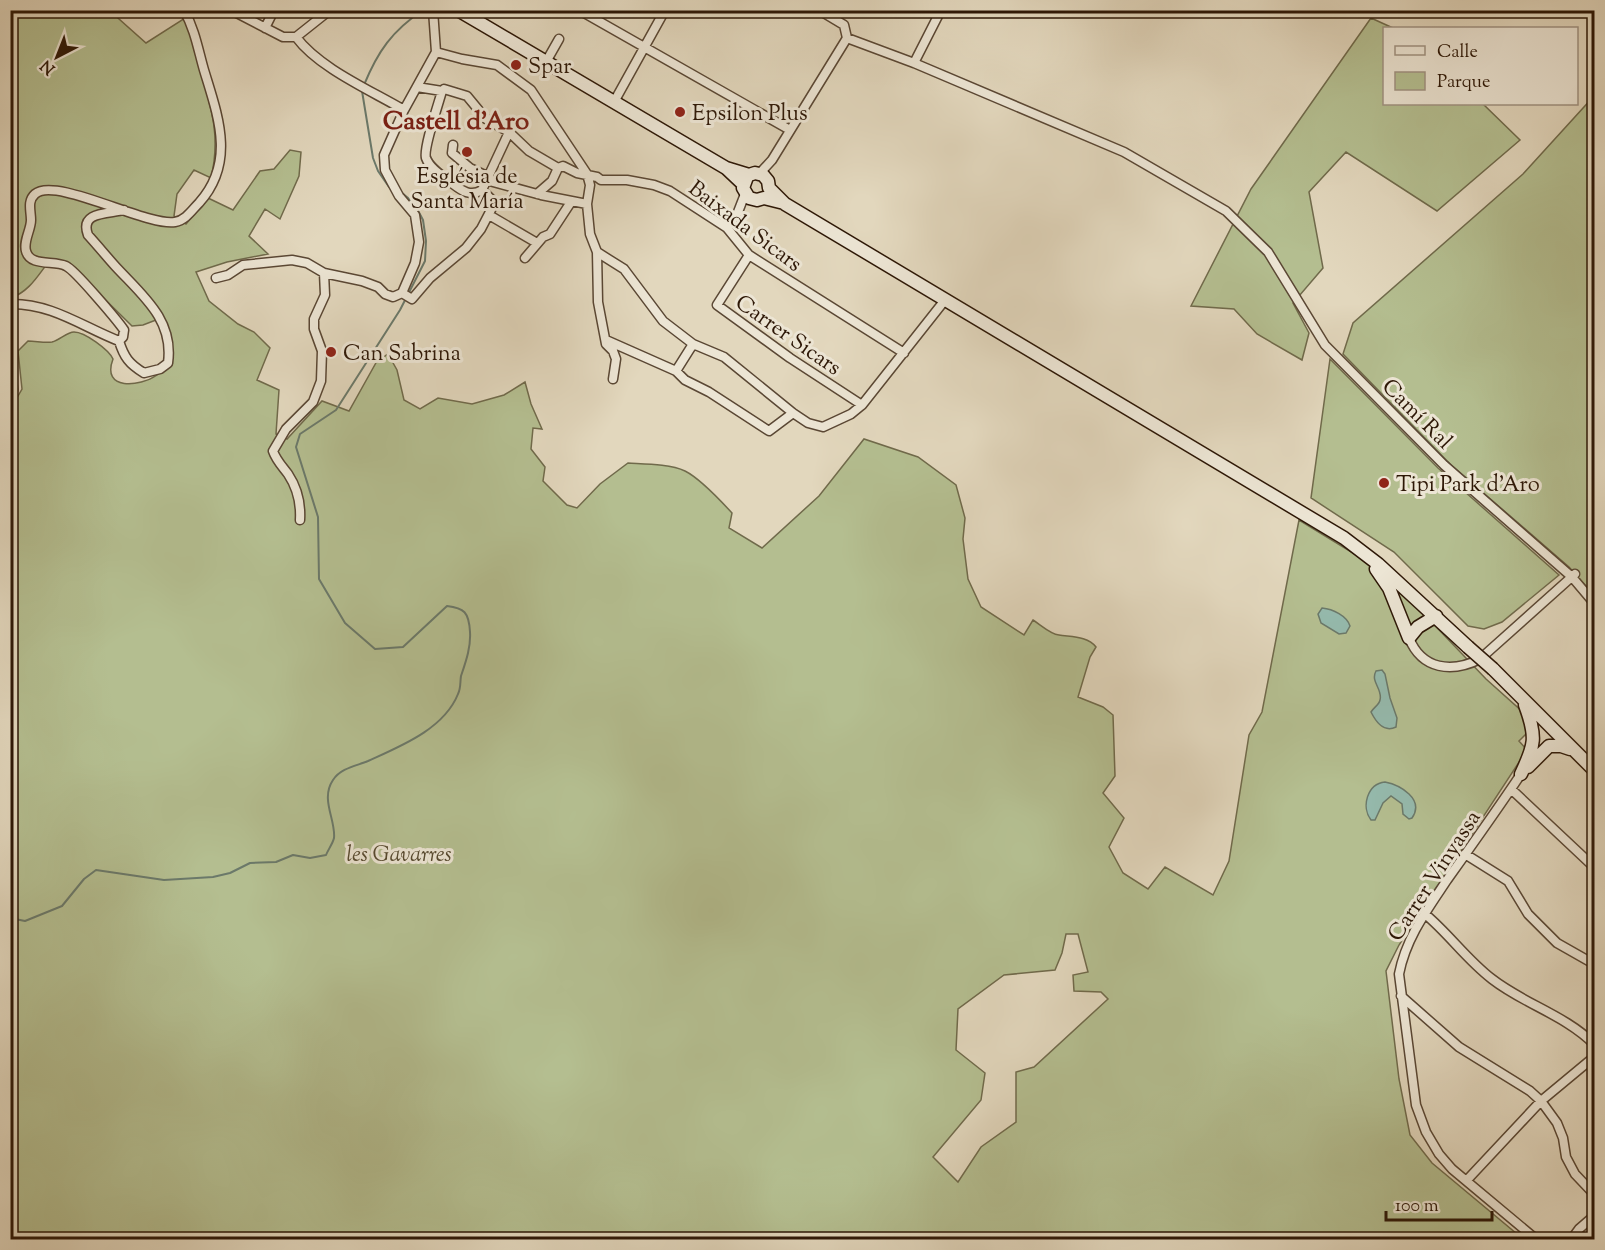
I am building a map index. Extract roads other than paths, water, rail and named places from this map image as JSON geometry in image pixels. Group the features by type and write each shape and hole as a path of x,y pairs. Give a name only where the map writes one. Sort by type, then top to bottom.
{"street":[{"path":"119,341 123,337 124,330 76,275 66,266 32,259 26,253 31,220 30,203 33,195 40,191 80,196 158,221 173,223 189,214 208,192 215,181 221,153 221,135 216,106 194,29 184,10"},
{"path":"231,10 283,36 296,37 330,10"},
{"path":"265,28 274,10"},
{"path":"406,296 419,242 415,214 399,196 385,170 384,155 404,110 436,52 433,10"},
{"path":"458,10 544,65 614,102 726,168 1307,515 1360,550 1493,669 1594,771"},
{"path":"579,10 790,129"},
{"path":"614,102 665,10"},
{"path":"727,228 756,186 847,39 844,25 819,10"},
{"path":"914,63 941,10"},
{"path":"296,37 315,57 404,110"},
{"path":"544,65 559,39"},
{"name":"Camí Ral","path":"847,39 914,63 1124,152 1226,211 1268,252 1325,345 1444,465 1574,576 1594,603"},
{"path":"436,52 497,65 531,91 587,174 590,185 587,204 590,234 597,252 598,302 604,339 616,359 613,379"},
{"name":"Baixada Sicars","path":"417,87 442,91 444,88 467,96 486,119 510,131 529,151 558,168 563,166 601,180 627,180 654,185 670,191 727,228 748,255 904,353"},
{"path":"442,91 428,137 426,157 439,173 463,192 476,194 482,190 510,131"},
{"path":"453,145 452,153 470,168 489,177 493,182 587,204"},
{"path":"537,194 552,181 558,168"},
{"path":"590,185 601,180"},
{"path":"216,278 243,266 281,260 307,263 323,273 362,281 378,287 385,294 393,297 406,296 466,248 481,230 493,206 492,200 482,190"},
{"path":"525,258 543,237 550,234 571,202"},
{"path":"10,304 41,307 119,341 124,357 132,366 144,373 160,369 168,363 170,349 160,318 149,302 88,235 86,228 92,216 125,210"},
{"path":"489,215 537,243"},
{"path":"597,252 624,269 656,315 693,344 724,357 793,413 808,423 823,427 851,414 862,405 945,300"},
{"name":"Carrer Sicars","path":"748,255 717,305 790,358 862,405"},
{"path":"300,520 301,505 297,489 275,458 273,451 286,429 313,402 321,381 322,351 314,329 314,319 325,295 323,273"},
{"path":"604,339 613,345 676,371 685,380 709,392 769,431 793,413"},
{"path":"676,371 693,344"},
{"path":"10,352 13,390"},
{"path":"1360,550 1389,588 1413,648 1429,662 1449,668 1464,667 1480,659 1574,576"},
{"path":"1409,638 1418,627 1436,616"},
{"path":"1521,774 1534,742 1531,720 1524,702"},
{"path":"1534,742 1547,732 1553,731"},
{"path":"1521,774 1549,746 1554,737 1553,731"},
{"path":"1549,746 1562,746 1574,751"},
{"name":"Carrer Vinyassa","path":"1521,774 1425,914 1402,956 1399,974 1416,1105 1426,1132 1439,1154 1452,1169 1537,1239"},
{"path":"1511,789 1594,867"},
{"path":"1465,854 1508,881 1528,914 1557,943 1594,964"},
{"path":"1425,914 1493,980 1558,1016 1594,1044"},
{"path":"1401,996 1458,1047 1523,1086 1541,1101 1557,1124 1563,1138 1566,1157 1575,1174 1594,1194"},
{"path":"1467,1180 1541,1101 1594,1057"},
{"path":"1570,1239 1594,1216"}],"water":[{"path":"1322,608 1335,611 1346,619 1350,626 1346,633 1339,634 1321,623 1318,614"},
{"path":"1382,670 1397,718 1396,727 1388,729 1381,726 1371,712 1380,700 1375,675 1376,671"},
{"path":"1385,782 1404,790 1413,799 1415,811 1412,818 1409,819 1403,814 1402,804 1391,796 1383,803 1375,820 1371,820 1366,809 1370,791"}],"waterway":[{"path":"364,85 375,62 394,34 423,10"},
{"path":"362,91 373,158 378,171 389,187"},
{"path":"10,918 25,921 62,906 84,879 96,870 164,880 213,877 230,873 250,863 276,862 293,855 310,858 326,855 334,838 328,795 329,787 336,776 344,770 394,749 432,727 443,717 459,692 469,649 470,632 467,616 458,608 447,606 403,647 375,649 345,623 319,579 318,517 296,447 300,434 336,410 400,310 425,261 426,241 423,220 414,203 402,193"}],"place":[{"name":"Spar","path":"516,65"},
{"name":"Epsilon Plus","path":"680,112"},
{"name":"Església de Santa María","path":"467,152"},
{"name":"Can Sabrina","path":"331,352"},
{"name":"Tipi Park d'Aro","path":"1384,483"}],"district":[{"name":"Castell d'Aro","path":"456,120"}],"park label":[{"name":"les Gavarres","path":"399,853"}]}
